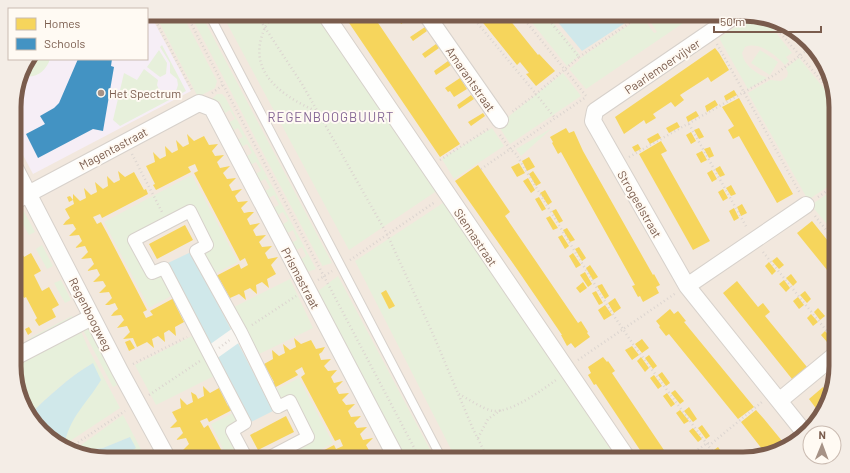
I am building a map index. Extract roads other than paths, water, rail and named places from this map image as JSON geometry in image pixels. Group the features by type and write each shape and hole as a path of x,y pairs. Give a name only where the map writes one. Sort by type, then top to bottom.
{"street":[{"name":"Siennastraat","path":"330,21 623,452"},
{"name":"Amarantstraat","path":"430,21 496,123"},
{"name":"Paarlemoervijver","path":"593,121 595,111 727,21"},
{"name":"Magentastraat","path":"22,197 199,103"},
{"name":"Prismastraat","path":"199,103 212,108 393,452"},
{"name":"Strogeelstraat","path":"593,121 687,286 802,429"},
{"name":"Regenboogweg","path":"22,197 92,317 164,452"},
{"path":"687,286 806,205"},
{"path":"243,452 232,431 246,423 164,268 152,273 134,240 190,211 207,245 196,251 241,332 278,407 290,401 308,437 279,452"},
{"path":"21,354 92,317"},
{"path":"776,397 829,359"}],"lane":[{"path":"213,21 438,452"}],"water":[{"path":"557,21 628,21 582,51"},
{"path":"191,252 273,411 251,422 168,263"},
{"path":"93,363 101,380 74,419 65,441 46,427 34,411 84,368"},
{"path":"130,437 136,448 129,452 107,452 89,450 103,448"}],"place":[{"name":"Het Spectrum","path":"101,93"}],"district":[{"name":"REGENBOOGBUURT","path":"331,117"}]}
